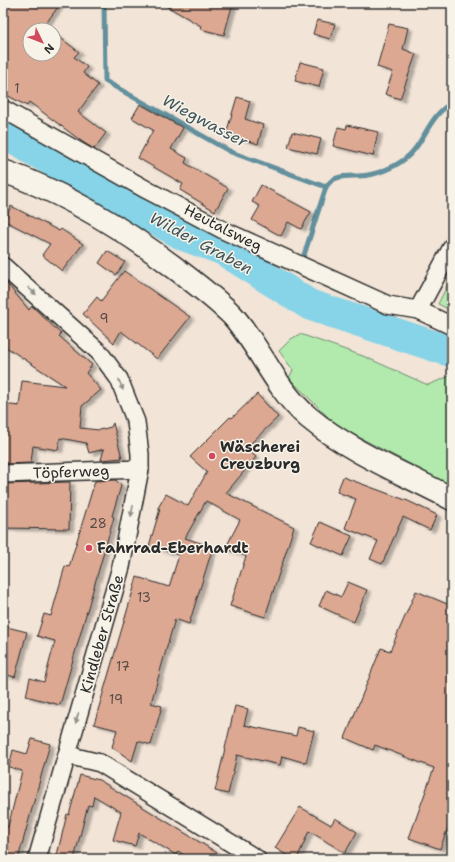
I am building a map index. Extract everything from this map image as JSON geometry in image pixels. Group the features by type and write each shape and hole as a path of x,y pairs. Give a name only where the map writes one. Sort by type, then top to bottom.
{"street":[{"name":"Heutalsweg","path":"3,109 147,190 225,231 388,305 418,310 452,326"},
{"path":"3,171 53,192 107,222 159,255 209,294 232,316 258,351 287,395 308,416 349,446 452,499"},
{"path":"418,310 452,247"},
{"name":"Kindleber Straße","path":"3,266 99,352 119,380 136,422 140,454 140,469 122,567 37,859"},
{"name":"Töpferweg","path":"3,474 140,469"},
{"path":"67,755 100,763 257,859"}],"green space":[{"path":"452,276 452,311 438,304"},
{"path":"300,334 363,356 428,385 452,375 452,486 353,434 331,420 289,378 293,370 279,351 291,339"}],"building":[{"path":"8,3 61,3 47,22 22,22 22,62 62,62 62,39 79,52 74,57 87,67 83,73 98,85 78,112 106,133 94,149 29,102 27,106 3,93 3,10"},
{"path":"161,3 233,3 224,35 200,29 201,26"},
{"path":"317,20 335,24 330,39 313,34"},
{"path":"389,24 408,28 403,49 416,54 400,99 385,94 393,72 377,67"},
{"path":"300,62 324,68 319,87 295,81"},
{"path":"237,97 250,101 245,119 263,125 258,144 226,134"},
{"path":"140,104 183,128 171,149 187,158 185,163 228,188 215,211 180,190 183,184 138,158 153,130 132,118"},
{"path":"347,125 378,132 373,156 333,146 338,127 346,129"},
{"path":"292,132 321,139 317,154 288,147"},
{"path":"261,185 311,212 301,229 288,222 281,236 252,220 260,206 252,202"},
{"path":"11,206 59,231 61,229 83,244 62,271 42,255 50,244 5,221"},
{"path":"107,251 125,262 116,275 99,263"},
{"path":"124,271 190,317 157,359 121,331 114,343 83,314 97,297 101,301"},
{"path":"3,279 29,310 32,306 61,334 59,336 92,365 86,373 101,390 82,406 80,428 99,430 111,427 113,423 122,458 101,460 104,449 89,453 86,443 60,438 58,450 33,446 31,463 3,464 3,404 19,406 22,381 65,386 3,345"},
{"path":"257,394 278,417 246,448 256,457 226,493 294,527 265,617 230,606 246,556 225,549 240,520 206,501 185,538 213,547 189,624 175,619 151,703 162,706 151,745 138,741 132,761 112,747 117,730 94,724 137,577 169,587 179,555 149,546 160,509 158,508 166,494 188,506 207,472 190,457 230,417 232,418"},
{"path":"343,477 408,501 437,515 430,530 403,517 382,564 370,559 378,541 345,528 356,499 337,492"},
{"path":"116,480 121,486 112,516 114,517 60,705 26,696 30,678 44,682 55,641 37,636 44,614 51,616 65,566 69,567 95,481"},
{"path":"70,482 69,529 3,528 3,484"},
{"path":"320,522 352,536 343,556 311,542"},
{"path":"348,582 367,590 354,622 319,606 326,590 341,597"},
{"path":"416,591 452,606 452,816 440,849 409,838 434,768 375,745 373,750 345,738 381,648 390,651"},
{"path":"3,626 27,632 15,677 3,674"},
{"path":"235,706 248,709 244,725 296,736 298,727 314,731 306,763 282,756 280,765 237,755 228,794 215,791"},
{"path":"32,739 50,744 18,859 3,859 3,826 8,827 22,771 9,767 13,750 27,754"},
{"path":"80,775 99,780 227,859 190,859 178,851 176,855 139,833 135,846 113,840 121,812 94,796 92,806 88,805 74,859 56,859 67,814 69,815"},
{"path":"300,807 331,825 335,818 357,832 345,853 309,831 297,859 293,859 275,848"}],"waterway":[{"name":"Wiegwasser","path":"104,3 105,81 231,152 326,187 304,255"},
{"path":"326,187 330,182 339,177 372,174 385,170 399,163 416,148 437,115 452,103"},
{"name":"Wilder Graben","path":"3,133 185,236 223,250 310,305 452,352"}],"place":[{"name":"Wäscherei Creuzburg","path":"212,456"},
{"name":"Fahrrad-Eberhardt","path":"89,548"}]}
